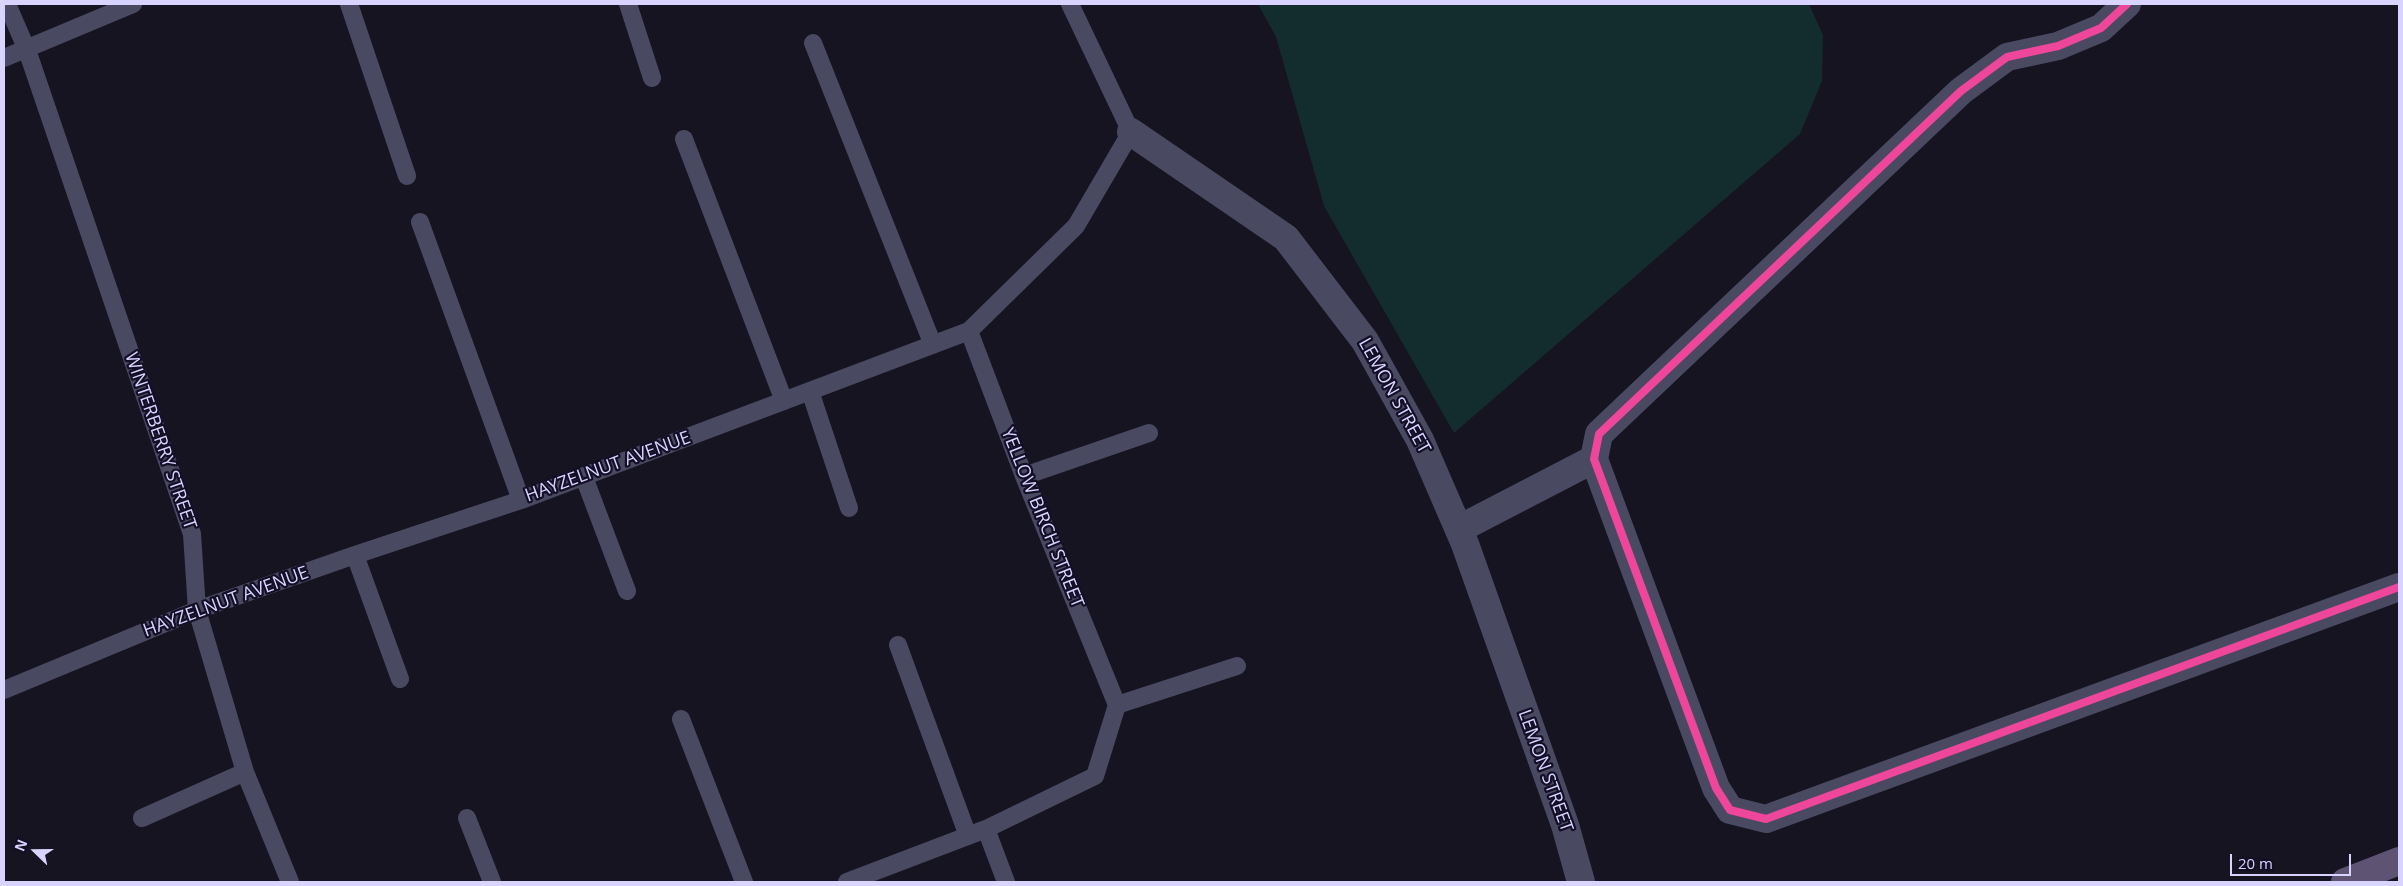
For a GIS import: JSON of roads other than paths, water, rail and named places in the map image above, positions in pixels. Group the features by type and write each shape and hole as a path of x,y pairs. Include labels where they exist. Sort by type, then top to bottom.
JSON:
{"main road":[{"path":"2344,882 2399,861"}],"street":[{"path":"2127,4 2101,28 2058,46 2006,57 1961,92 1599,434 1594,459 1716,788 1730,810 1766,819 2399,587"},
{"name":"LEMON STREET","path":"1131,132 1286,238 1365,341 1420,440 1458,529 1565,825 1581,882"},
{"path":"1458,529 1594,459"}],"lane":[{"name":"WINTERBERRY STREET","path":"7,4 27,50 192,534 197,610 244,772 290,882"},
{"path":"4,58 27,50 133,4"},
{"path":"350,4 407,176"},
{"path":"628,4 652,78"},
{"path":"1070,4 1131,132"},
{"path":"812,43 933,345"},
{"name":"HAYZELNUT AVENUE","path":"4,690 197,610 355,554 521,500 969,331 1076,226 1131,132"},
{"path":"684,139 784,401"},
{"path":"420,222 521,500"},
{"name":"YELLOW BIRCH STREET","path":"969,331 1024,476 1117,705"},
{"path":"810,391 849,508"},
{"path":"1024,476 1149,433"},
{"path":"584,477 627,591"},
{"path":"355,554 400,679"},
{"path":"898,645 968,836"},
{"path":"847,882 986,829 1095,776 1117,705 1237,666"},
{"path":"681,719 744,882"},
{"path":"142,818 244,772"},
{"path":"467,818 492,882"},
{"path":"986,829 1006,882"}]}
